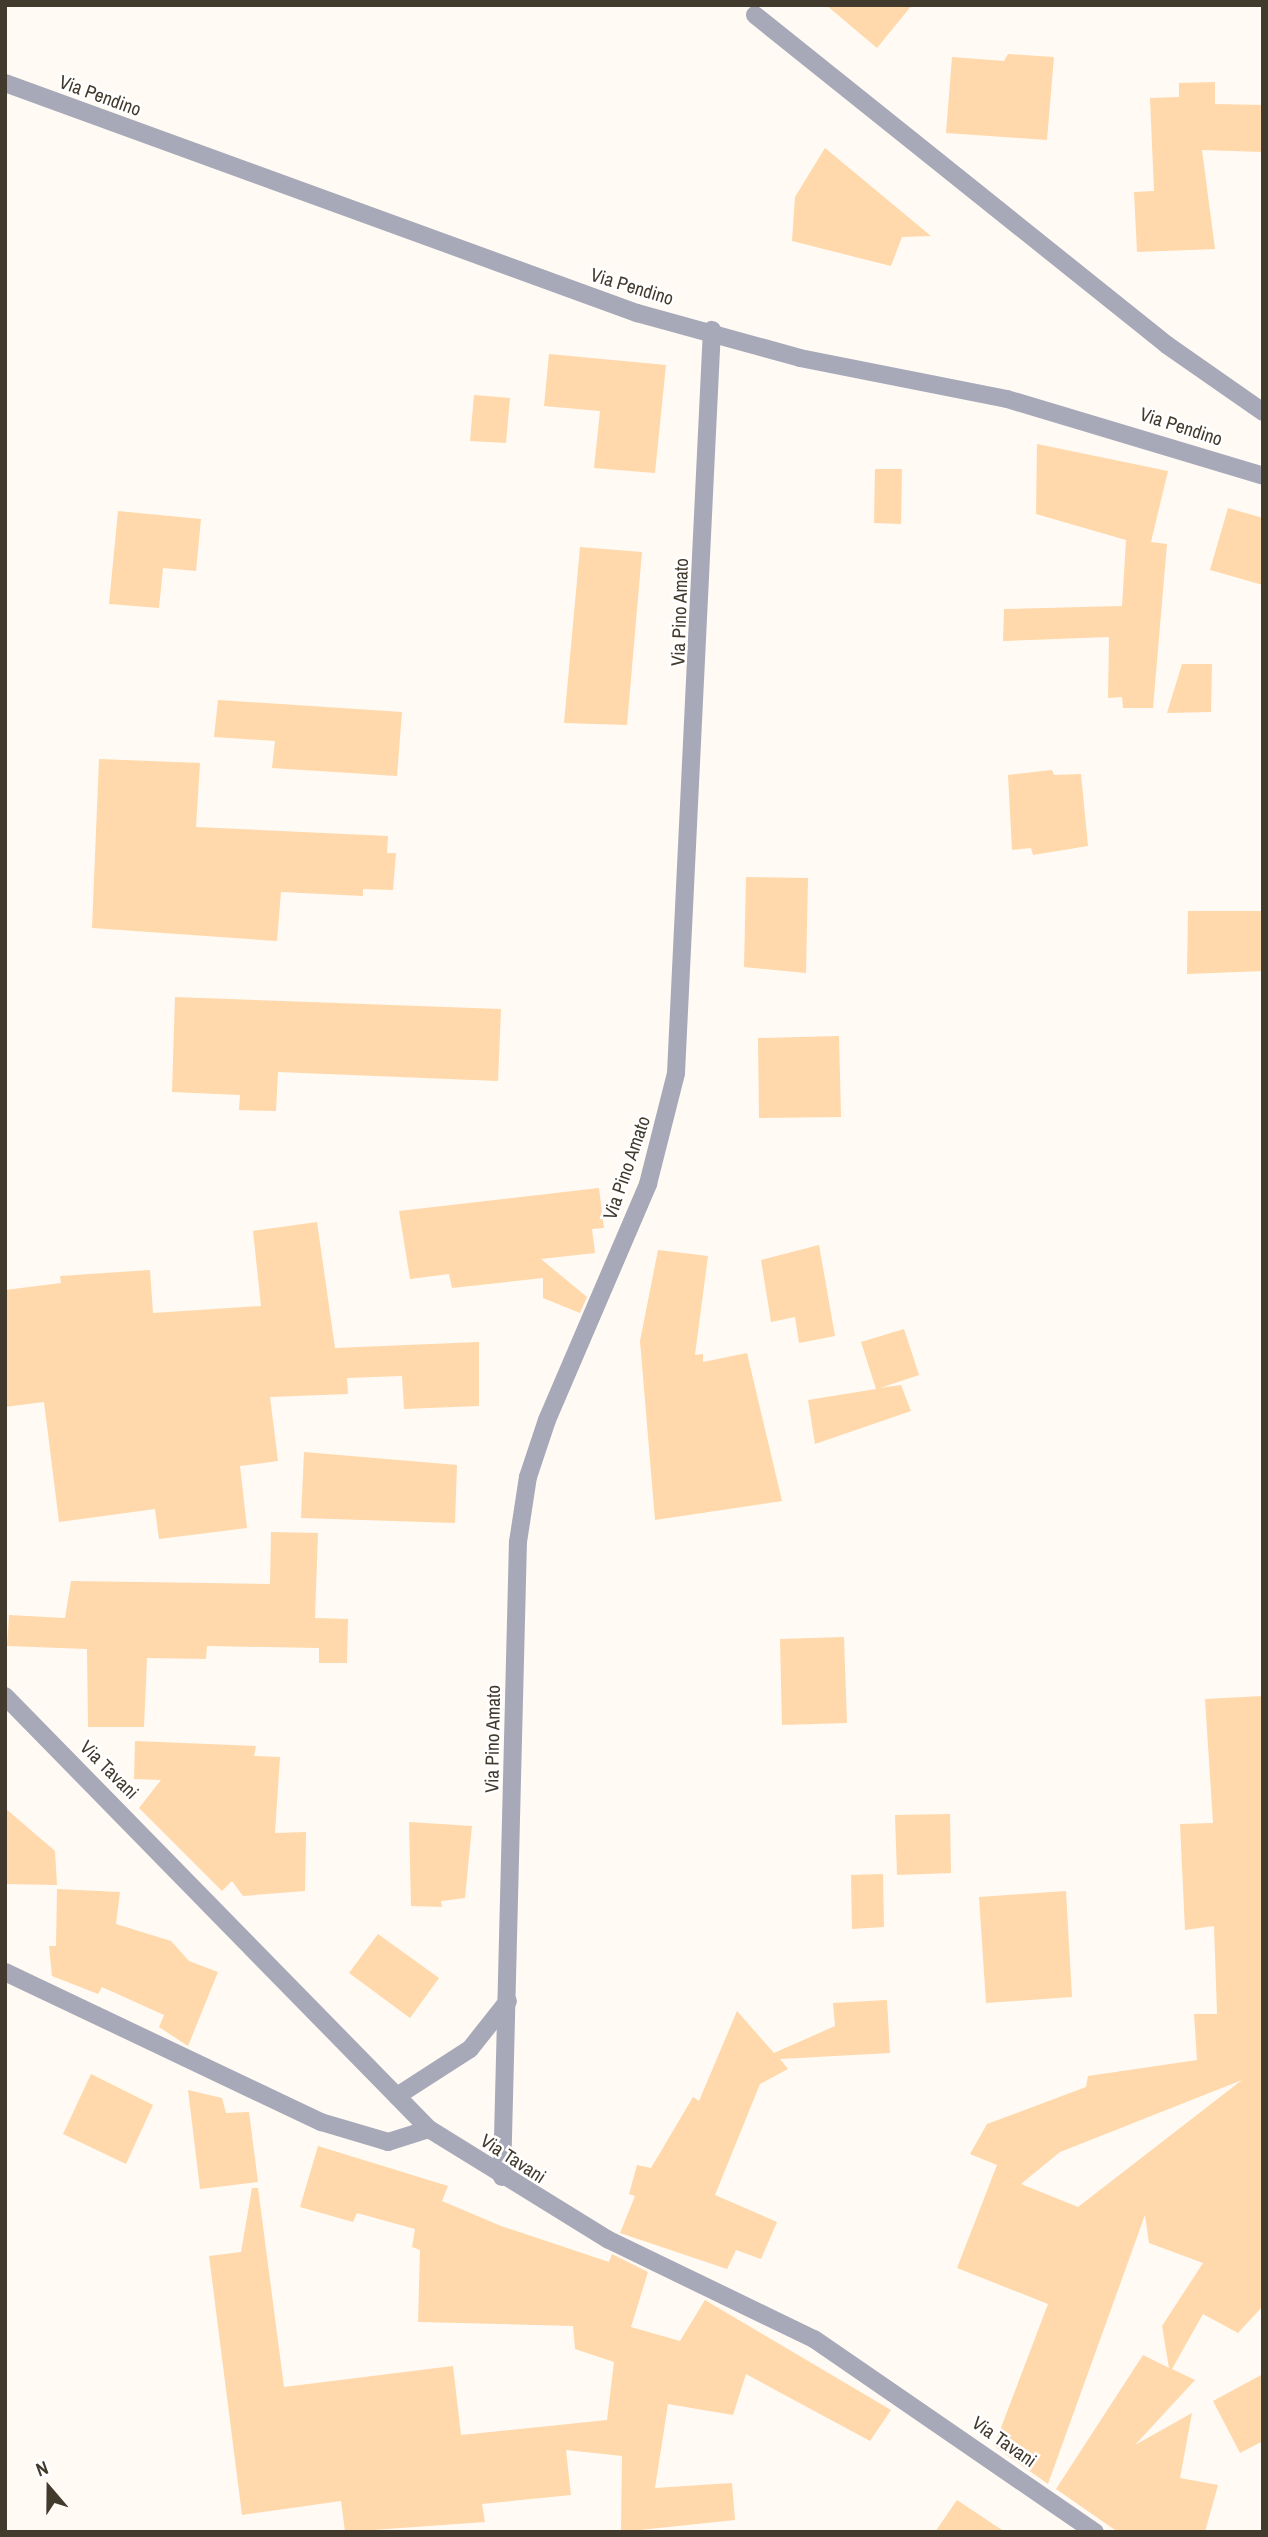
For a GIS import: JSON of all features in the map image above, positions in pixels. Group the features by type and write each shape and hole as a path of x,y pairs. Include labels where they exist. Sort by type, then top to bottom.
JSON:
{"street":[{"path":"755,15 1167,345 1263,412"},
{"name":"Via Pendino","path":"5,83 637,313 712,330 800,358 1007,399 1263,476"},
{"name":"Via Pino Amato","path":"502,2177 518,1542 528,1476 648,1184 676,1073 712,330"},
{"name":"Via Tavani","path":"5,1696 429,2129 502,2177 609,2240 814,2339 1095,2532"},
{"path":"5,1972 107,2026 321,2122 388,2142 429,2129"},
{"path":"397,2096 470,2049 508,2001"}],"building":[{"path":"826,5 912,5 877,48"},
{"path":"1008,54 1054,57 1047,140 946,133 952,57 1004,61"},
{"path":"1215,82 1215,104 1263,105 1263,152 1202,150 1215,249 1137,252 1134,192 1154,191 1150,98 1179,97 1179,83"},
{"path":"825,148 931,236 902,237 891,266 792,241 795,197"},
{"path":"549,354 666,365 655,473 594,468 600,411 544,406"},
{"path":"474,395 510,398 506,443 470,441"},
{"path":"1037,444 1168,471 1151,542 1167,544 1153,708 1123,708 1122,697 1108,698 1109,637 1003,641 1004,609 1122,606 1126,540 1036,514"},
{"path":"875,469 902,469 901,524 874,523"},
{"path":"1228,508 1263,518 1263,585 1210,570"},
{"path":"118,511 201,519 196,571 163,568 159,608 109,604"},
{"path":"580,547 642,552 627,725 564,723"},
{"path":"1182,664 1212,664 1211,712 1167,713"},
{"path":"218,700 402,712 397,776 272,768 275,741 214,737"},
{"path":"99,759 200,763 196,827 388,836 387,853 396,853 393,890 363,889 363,896 281,892 277,941 92,928"},
{"path":"1052,770 1054,775 1081,774 1088,846 1033,855 1031,848 1012,850 1008,775"},
{"path":"746,877 808,878 806,973 744,967"},
{"path":"1188,911 1263,911 1263,971 1187,974"},
{"path":"175,997 501,1009 498,1081 278,1072 276,1111 239,1110 240,1095 172,1092"},
{"path":"839,1036 841,1117 759,1118 758,1038"},
{"path":"599,1188 604,1228 592,1229 595,1253 541,1259 587,1297 580,1313 543,1298 543,1278 452,1288 449,1274 410,1279 399,1211"},
{"path":"317,1222 335,1348 479,1342 479,1406 404,1409 402,1376 347,1378 348,1394 270,1397 278,1461 240,1466 247,1528 159,1539 155,1509 59,1522 44,1402 5,1407 5,1290 61,1283 60,1276 150,1270 153,1313 261,1306 253,1231"},
{"path":"819,1245 835,1336 799,1343 795,1317 771,1322 761,1260"},
{"path":"658,1250 708,1256 695,1355 703,1354 703,1362 747,1353 782,1501 655,1520 640,1341"},
{"path":"904,1329 919,1375 880,1388 901,1385 911,1411 815,1444 808,1400 876,1389 861,1342"},
{"path":"304,1452 457,1465 455,1523 301,1518"},
{"path":"271,1532 318,1533 315,1618 348,1619 347,1663 319,1663 319,1648 207,1646 206,1659 147,1658 144,1727 88,1727 87,1649 7,1646 9,1615 65,1618 71,1581 270,1584"},
{"path":"844,1637 847,1723 782,1725 780,1639"},
{"path":"1263,1696 1263,2306 1238,2333 1203,2314 1172,2369 1195,2380 1135,2445 1192,2413 1180,2478 1218,2485 1205,2532 1118,2532 1056,2489 1143,2355 1169,2368 1162,2326 1203,2263 1149,2243 1145,2215 1048,2484 994,2446 1048,2304 957,2268 997,2165 970,2154 987,2124 1086,2087 1088,2076 1197,2060 1194,2014 1217,2014 1214,1926 1185,1930 1180,1824 1213,1823 1205,1699","holes":["1242,2080 1078,2207 1021,2184 1060,2152"]},
{"path":"135,1741 256,1746 254,1756 280,1757 275,1833 306,1832 305,1891 243,1896 232,1881 222,1891 139,1808 161,1780 134,1779"},
{"path":"5,1808 55,1851 57,1885 5,1884"},
{"path":"950,1814 951,1873 897,1875 895,1815"},
{"path":"409,1822 472,1826 465,1898 441,1901 442,1907 411,1906"},
{"path":"883,1874 884,1927 852,1929 851,1875"},
{"path":"57,1889 120,1892 116,1924 171,1941 189,1961 218,1972 188,2046 159,2027 164,2015 102,1987 98,1994 52,1976 49,1946 56,1946"},
{"path":"1066,1891 1072,1997 986,2003 979,1897"},
{"path":"378,1934 439,1978 410,2018 349,1973"},
{"path":"887,2000 890,2053 780,2059 788,2069 760,2084 715,2195 777,2222 761,2259 736,2250 727,2269 620,2233 635,2196 629,2194 637,2165 651,2168 693,2097 699,2101 737,2011 774,2053 835,2026 833,2003"},
{"path":"91,2074 153,2105 126,2164 63,2134"},
{"path":"188,2090 222,2098 226,2113 249,2112 258,2182 200,2189"},
{"path":"318,2146 448,2186 442,2201 501,2226 609,2262 612,2254 648,2272 631,2327 680,2341 705,2300 891,2410 870,2441 746,2374 733,2415 668,2404 655,2488 732,2483 735,2520 621,2532 622,2456 566,2450 571,2495 482,2504 485,2522 345,2532 341,2501 242,2515 209,2256 241,2252 252,2188 258,2188 284,2387 453,2366 461,2435 607,2420 614,2362 575,2349 573,2326 418,2322 420,2250 412,2247 415,2229 357,2213 353,2222 300,2207"},
{"path":"1263,2374 1263,2441 1240,2453 1213,2401"},
{"path":"957,2500 1005,2532 935,2532"}]}
